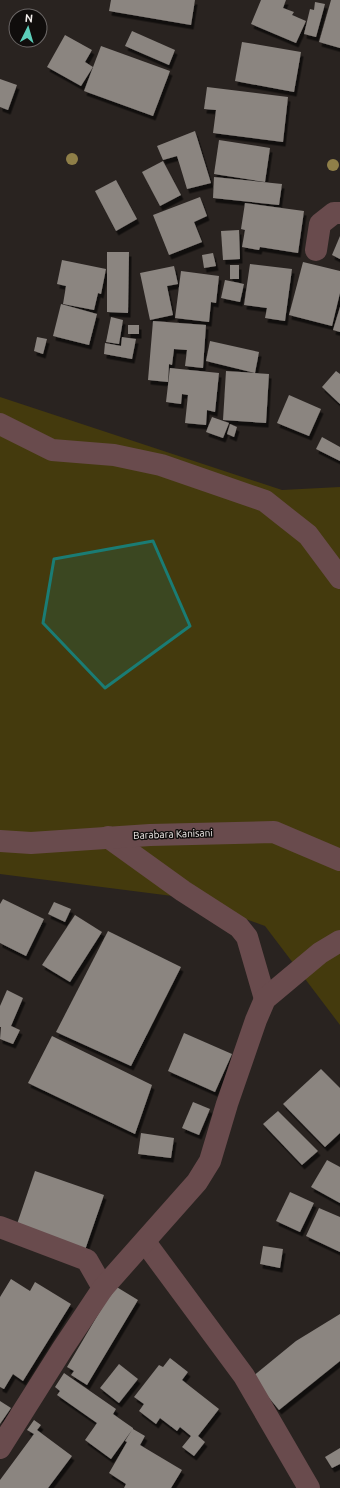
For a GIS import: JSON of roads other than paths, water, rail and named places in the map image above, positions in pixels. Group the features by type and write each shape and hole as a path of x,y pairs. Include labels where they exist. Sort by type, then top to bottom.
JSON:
{"street":[{"path":"316,250 320,224 334,214 340,213"},
{"path":"0,424 52,450 114,455 162,465 265,501 308,535 340,578"},
{"name":"Barabara Kanisani","path":"0,841 31,843 108,837 274,832 340,860"},
{"path":"108,837 183,891 239,927 247,937 266,999"},
{"path":"0,1448 103,1288 197,1182 210,1161 234,1083 256,1020 266,999 320,953 340,941"},
{"path":"0,1226 86,1260 103,1288"},
{"path":"145,1242 244,1376 309,1488"}]}
